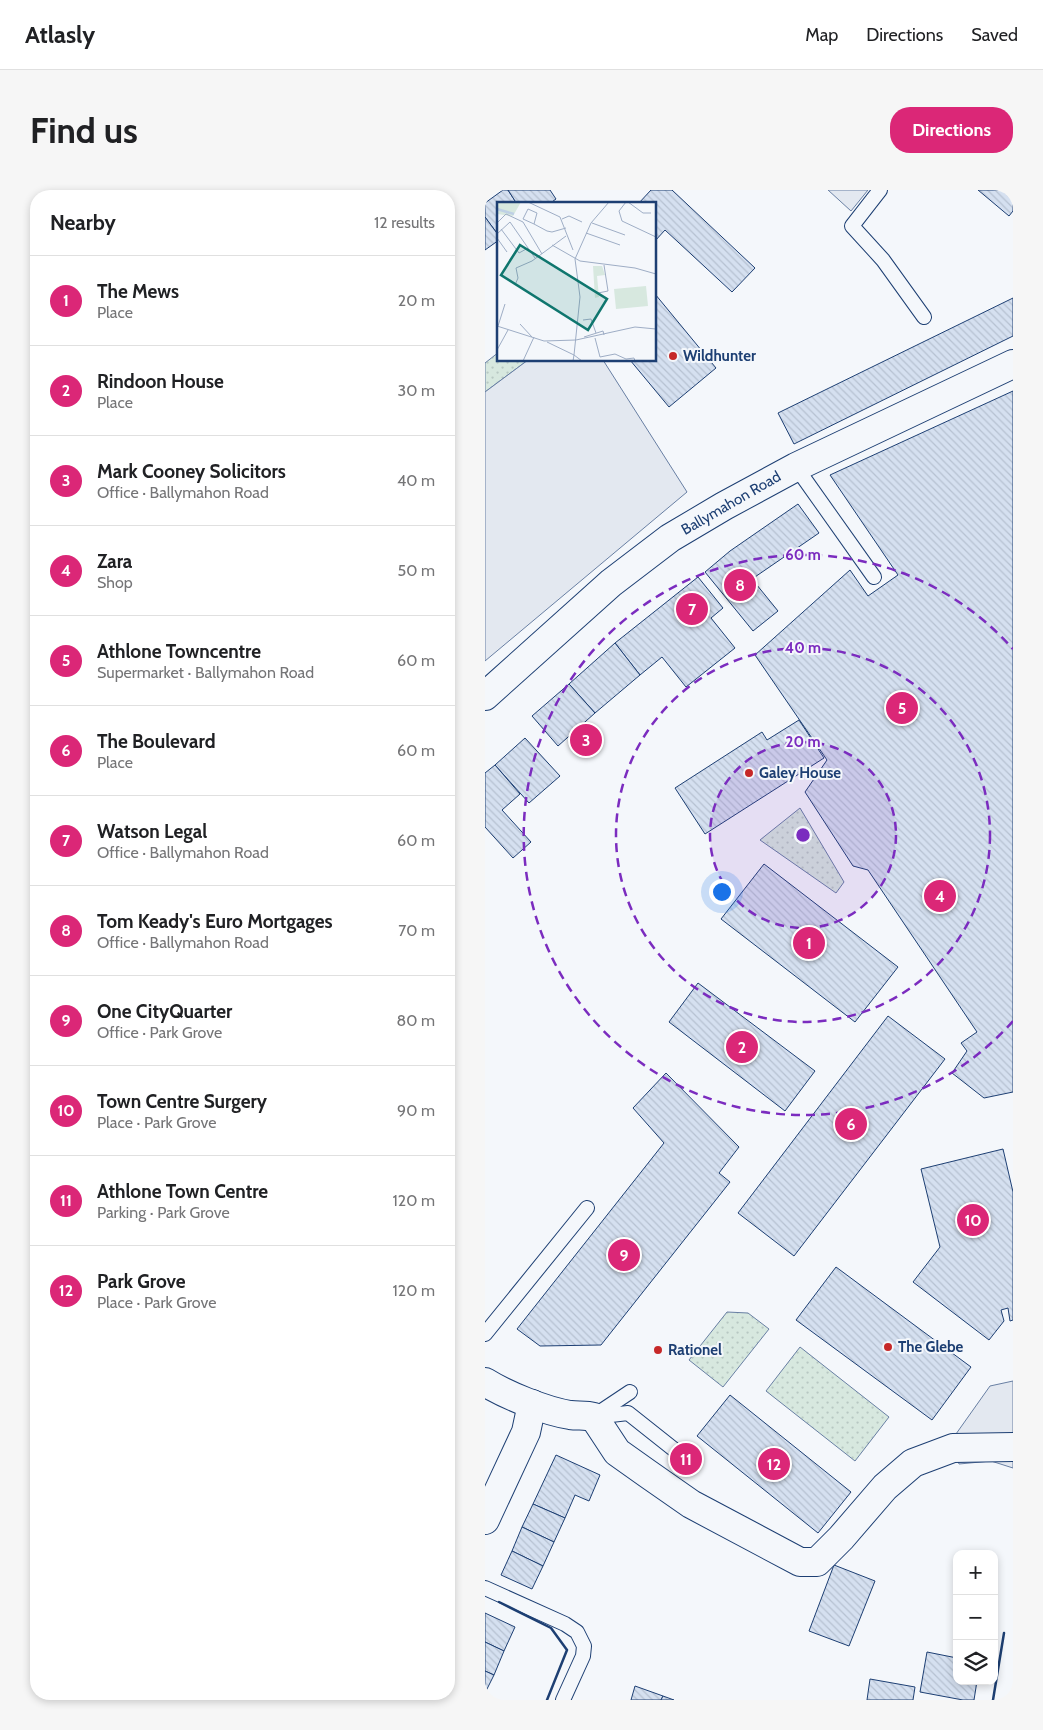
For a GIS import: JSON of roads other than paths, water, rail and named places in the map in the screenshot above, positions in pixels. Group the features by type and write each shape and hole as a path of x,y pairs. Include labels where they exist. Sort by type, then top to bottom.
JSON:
{"street":[{"name":"Ballymahon Road","path":"485,696 611,583 670,538 796,467 1013,365"},
{"path":"485,1382 532,1404 568,1414 594,1417 617,1452 647,1474 691,1504 799,1562 817,1562 841,1538 885,1487 913,1462 953,1448 1013,1447"},
{"path":"485,1520 526,1432 532,1404"}],"lane":[{"path":"880,190 852,226 883,260 924,317"},
{"path":"796,467 874,577"},
{"path":"485,1334 587,1208"},
{"path":"594,1417 630,1392"},
{"path":"594,1417 628,1413 685,1459"},
{"path":"485,1588 565,1624 577,1632 584,1646 583,1656 563,1700"}],"place":[{"name":"Wildhunter","path":"673,356"},
{"name":"Tom Keady's Euro Mortgages","path":"740,585"},
{"name":"Watson Legal","path":"692,609"},
{"name":"Athlone Towncentre","path":"902,708"},
{"name":"Mark Cooney Solicitors","path":"586,740"},
{"name":"Galey House","path":"749,773"},
{"name":"Zara","path":"940,896"},
{"name":"The Mews","path":"809,943"},
{"name":"Rindoon House","path":"742,1047"},
{"name":"The Boulevard","path":"851,1124"},
{"name":"Town Centre Surgery","path":"973,1220"},
{"name":"One CityQuarter","path":"624,1255"},
{"name":"The Glebe","path":"888,1347"},
{"name":"Rationel","path":"658,1350"},
{"name":"Athlone Town Centre","path":"686,1459"},
{"name":"Park Grove","path":"774,1464"}]}
